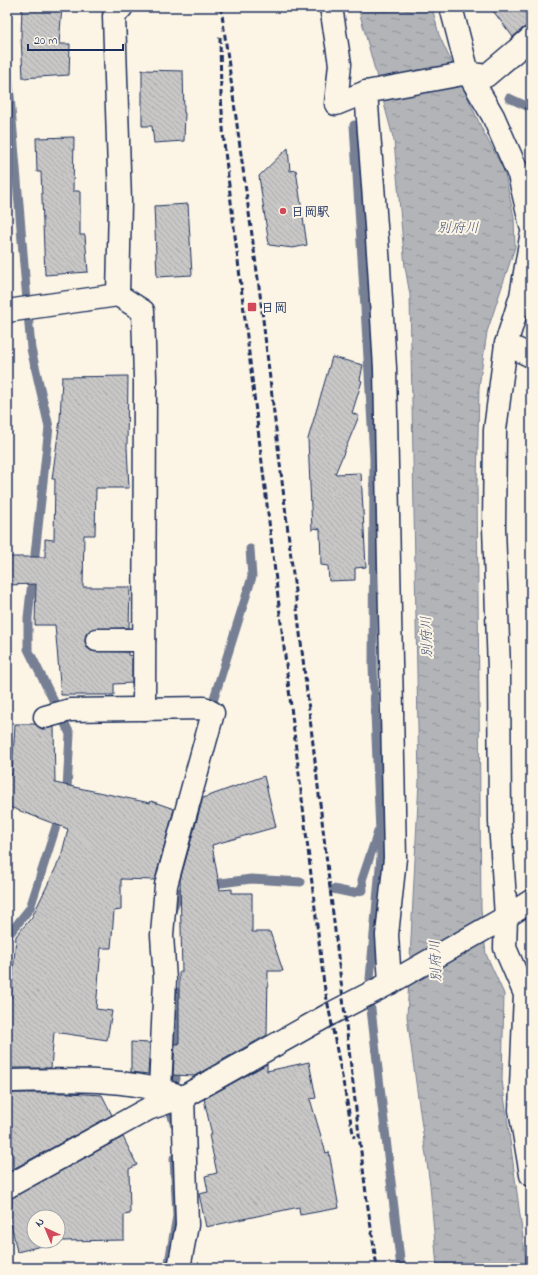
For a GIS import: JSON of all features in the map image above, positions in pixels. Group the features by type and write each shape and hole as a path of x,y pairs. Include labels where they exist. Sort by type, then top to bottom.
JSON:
{"street":[{"path":"118,295 120,202 114,16 122,7"},
{"path":"331,7 340,64 336,104 366,92 468,73 486,76 531,38"},
{"path":"451,7 468,73 493,116 519,175 531,226"},
{"path":"366,92 385,368 395,858 387,935 390,983"},
{"path":"531,237 521,296 506,344 495,430 494,528 499,670 500,822 506,917 505,948 525,994 520,1110 531,1175"},
{"path":"7,311 118,295 143,312 145,378 144,709"},
{"path":"506,344 531,356"},
{"path":"97,640 144,640"},
{"path":"45,717 70,710 204,708 213,713 166,885 162,935 166,980 168,1098 187,1225 179,1268"},
{"path":"7,1187 168,1098 390,983 506,917 531,901"},
{"path":"7,1081 83,1080 168,1098"}],"water":[{"name":"別府川","path":"358,7 432,7 439,35 483,131 504,170 514,217 515,247 487,332 479,387 477,486 481,909 486,954 504,994 502,1080 527,1268 437,1268 430,1185 407,1017 419,781 410,295 405,267 394,141"}],"building":[{"path":"22,7 62,7 59,44 70,44 69,75 23,78 21,36"},
{"path":"490,7 531,7 531,26 523,28 513,37"},
{"path":"142,70 183,71 185,113 184,141 154,143 152,126 142,126"},
{"path":"74,137 73,191 80,191 80,235 85,235 88,272 45,275 41,172 37,172 36,138"},
{"name":"日岡駅","path":"288,148 290,171 296,170 307,245 293,248 269,245 259,176"},
{"path":"188,204 192,275 157,277 154,206"},
{"path":"332,357 363,365 360,380 362,381 352,413 359,416 335,474 361,473 366,567 355,568 355,580 329,581 328,566 321,565 320,529 314,528 312,531 308,439"},
{"path":"128,376 127,447 129,488 96,488 95,535 84,535 83,587 130,587 129,628 91,629 86,634 85,640 86,647 91,651 128,652 128,655 132,656 132,683 114,684 114,695 61,695 55,625 35,625 36,584 7,585 7,557 45,557 45,539 54,540 55,479 52,479 60,420 62,377"},
{"path":"15,724 35,724 42,729 54,727 55,783 150,803 151,801 174,809 155,880 121,879 121,910 114,911 111,948 101,948 96,1009 112,1011 107,1040 54,1032 51,1068 7,1068 7,998 11,998 16,936 32,917 61,857 68,829 7,806 7,774 12,775"},
{"path":"264,776 276,827 212,845 220,890 232,889 232,893 252,893 252,932 270,932 283,971 268,971 267,1035 194,1076 173,1075 175,1044 179,1044 179,972 182,972 180,880 203,798"},
{"path":"131,1042 150,1043 148,1074 131,1072"},
{"path":"309,1062 316,1098 310,1099 326,1153 329,1152 339,1208 300,1215 299,1207 206,1227 199,1194 208,1192 205,1176 217,1173 209,1135 212,1135 204,1099 267,1064 267,1071"},
{"path":"7,1093 70,1093 102,1095 112,1115 13,1169 13,1153 7,1155"},
{"path":"123,1137 137,1165 129,1169 130,1214 124,1215 124,1240 66,1241 66,1209 26,1209 26,1249 29,1249 17,1252 8,1208 12,1207 12,1198"}],"waterway":[{"path":"7,60 31,349 49,427 28,618 28,649 70,734 67,789 65,796"},
{"path":"509,98 531,108"},
{"path":"354,125 374,458 373,666 381,856 370,979"},
{"path":"210,711 252,577 250,549"},
{"path":"7,937 30,908 60,814"},
{"path":"333,889 352,893 363,890 362,880 378,832"},
{"path":"206,885 251,879 301,882"},
{"path":"172,912 180,893 186,888 190,887"},
{"path":"175,991 176,1079"},
{"path":"371,1009 401,1268"},
{"path":"168,1101 174,1123"},
{"path":"168,1268 177,1216 174,1158"}],"railway":[{"path":"221,7 260,294 366,1194 377,1268"},
{"path":"220,37 224,143 324,984 354,1138"}],"place":[{"name":"日岡駅","path":"283,211"},
{"name":"日岡","path":"252,307"}]}
